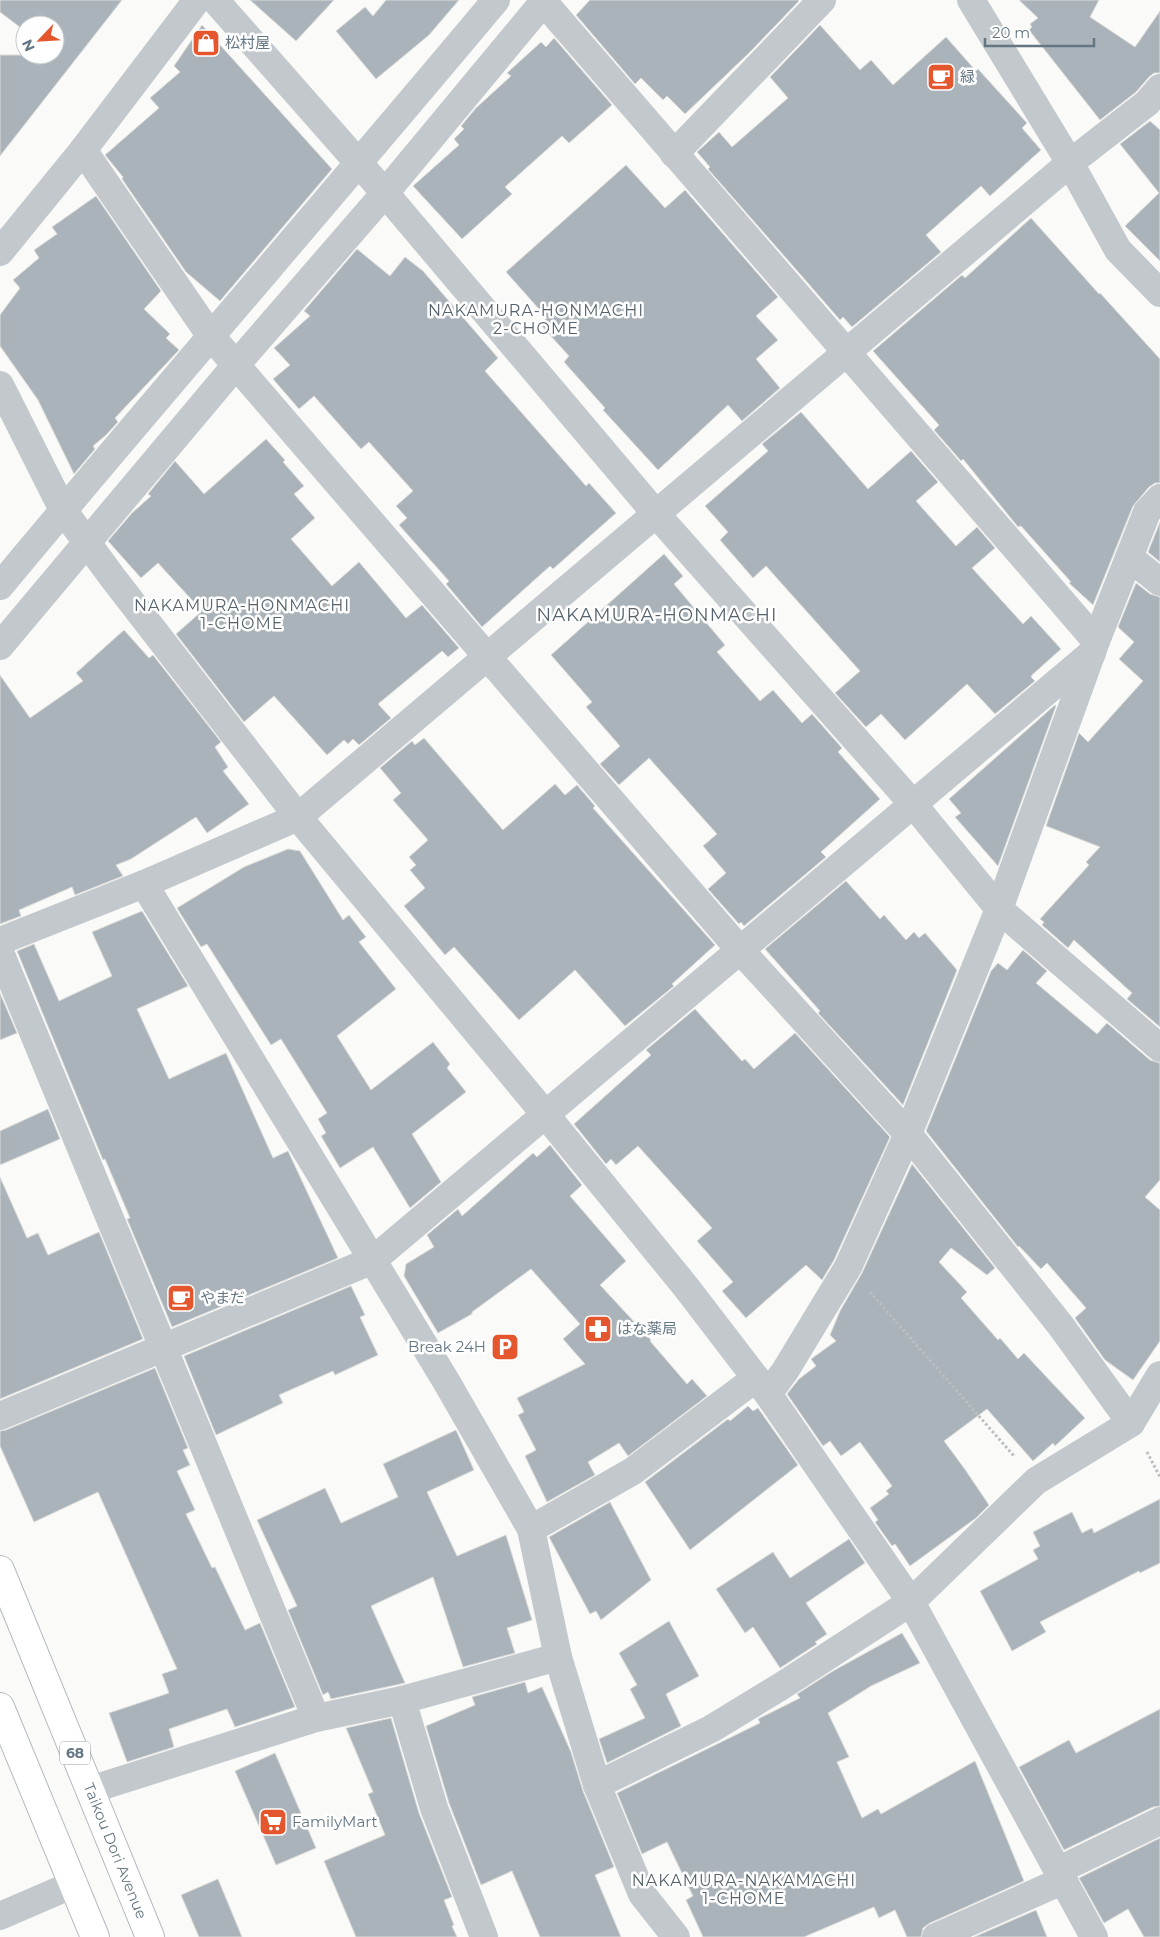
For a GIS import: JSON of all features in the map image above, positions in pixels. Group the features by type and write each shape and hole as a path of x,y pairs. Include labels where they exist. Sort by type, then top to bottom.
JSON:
{"main road":[{"name":"Taikou Dori Avenue","path":"0,1570 150,1937"},
{"path":"0,1707 95,1937"}],"street":[{"path":"0,252 83,150 197,0"},
{"path":"215,0 385,193 657,515 913,804 999,909 1160,1048"},
{"path":"0,586 210,335 359,164 496,0"},
{"path":"674,154 822,0"},
{"path":"971,0 1070,163 1118,250 1160,293"},
{"path":"0,646 236,365 385,193 543,1 847,351 1094,647"},
{"path":"0,941 144,884 298,817 657,515 847,351 1070,163 1156,102"},
{"path":"83,150 210,335 489,656 740,950 908,1134 1061,1326 1131,1423"},
{"path":"0,385 63,510 87,544 298,817 545,1114 686,1288 762,1386 911,1602 1094,1937"},
{"path":"531,1529 633,1471 785,1371 848,1268 908,1134 999,909 1094,647 1147,512 1160,498"},
{"path":"1130,558 1160,582"},
{"path":"0,1416 372,1260 913,804 1094,647"},
{"path":"144,884 446,1381 531,1529 558,1657 597,1785 642,1894 676,1937"},
{"path":"0,952 316,1718"},
{"path":"597,1785 711,1729 780,1687 911,1602 1036,1481 1131,1423 1160,1375"},
{"path":"90,1790 316,1718 402,1700 558,1657"},
{"path":"402,1700 434,1808 484,1937"},
{"path":"936,1937 1061,1875 1160,1821"},
{"path":"0,1916 74,1884"}],"path":[{"path":"848,1268 1036,1481"}],"building":[{"path":"0,0 122,0 0,156 0,55 15,55 15,65 65,65 65,15 15,15 15,23 0,12"},
{"path":"250,0 334,0 296,41"},
{"path":"386,0 459,0 429,35 376,79 336,31 365,7 373,16"},
{"path":"590,0 799,1 749,53 685,114 667,96 663,100 641,78 635,84 576,15"},
{"path":"1019,0 1099,0 1090,17 1135,47 1160,11 1160,73 1154,73 1136,92 1100,120 1029,30 1032,27 1030,24 1038,18"},
{"path":"202,25 332,169 220,301 186,272 122,179 123,177 105,155 159,108 150,98 180,72 174,66"},
{"path":"820,25 860,70 871,60 893,85 946,37 1027,123 1022,128 1041,150 990,196 981,186 926,235 941,252 852,327 843,317 840,320 708,169 710,167 697,152 719,132 732,147 788,98 770,77"},
{"path":"554,38 612,105 569,143 562,136 505,187 512,194 462,239 413,186 459,145 454,139 464,129 461,126 476,108 511,76 507,73 541,42 546,47"},
{"path":"1150,121 1160,130 1160,261 1125,226 1159,193 1120,144"},
{"path":"626,165 665,208 685,190 778,297 756,316 778,340 756,359 780,388 742,421 728,405 658,470 603,410 605,408 564,362 569,356 540,324 547,318 506,272"},
{"path":"96,196 161,291 144,309 170,334 166,338 179,350 115,418 118,422 93,446 95,449 74,474 38,400 0,346 0,315 20,288 13,280 39,258 34,250 57,234 52,227"},
{"path":"1031,218 1160,359 1160,483 1155,483 1149,487 1133,506 1093,605 1069,583 1071,582 1021,526 1018,527 963,459 961,461 934,430 939,425 873,351 962,275 965,278"},
{"path":"357,249 390,276 405,257 423,271 498,358 485,371 586,486 589,483 616,513 553,569 550,566 482,627 446,584 449,581 399,525 407,518 396,506 413,491 369,442 361,449 314,396 299,409 273,379 290,365 274,348 310,316 304,311"},
{"path":"801,412 868,489 911,451 938,482 916,501 956,546 977,527 995,548 972,568 1023,624 1031,616 1061,649 1032,675 1031,677 1035,681 995,714 967,684 905,740 881,714 866,727 835,693 860,671 766,566 753,578 720,540 728,532 705,506 768,451 762,444"},
{"path":"266,439 285,460 283,462 304,486 294,494 315,518 291,539 332,586 359,562 406,618 422,605 459,648 448,657 442,651 378,704 391,718 359,745 353,739 348,744 344,740 327,755 274,696 244,722 176,634 202,611 158,563 141,578 108,541 132,513 151,496 148,494 175,461 204,494"},
{"path":"1160,522 1160,562 1148,552"},
{"path":"664,554 683,576 674,584 725,645 717,652 760,701 773,690 802,723 812,714 842,748 838,752 880,799 821,852 826,857 744,926 741,922 739,924 708,889 726,873 703,846 717,834 649,758 619,785 600,764 620,746 586,707 592,702 551,655"},
{"path":"1136,583 1150,594 1160,597 1160,1027 1127,999 1132,993 1074,940 1068,948 1042,925 1044,922 1040,919 1089,865 1086,862 1100,847 1046,826 1079,733 1088,742 1143,681 1119,659 1134,642 1118,627"},
{"path":"124,630 149,658 153,655 221,742 215,747 228,767 223,771 249,804 207,833 196,817 131,859 116,865 123,876 75,895 72,887 19,910 21,916 0,924 0,675 30,718 83,681 76,673"},
{"path":"1055,705 998,866 955,817 961,813 949,799"},
{"path":"424,738 503,830 555,784 565,795 577,785 595,806 593,808 715,945 672,984 674,986 625,1026 575,970 519,1020 454,947 445,955 404,906 425,888 410,870 416,865 409,857 428,840 393,800 401,793 380,768 412,741 415,745"},
{"path":"288,849 300,851 343,920 349,915 366,937 359,942 396,989 337,1036 371,1090 433,1042 450,1064 447,1068 466,1092 412,1134 441,1182 410,1208 373,1147 340,1168 321,1136 326,1133 318,1119 327,1113 281,1039 271,1045 207,944 201,947 177,908 244,867"},
{"path":"846,881 880,919 884,915 906,940 914,932 919,938 925,933 957,970 903,1105 818,1013 820,1011 765,949"},
{"path":"142,911 188,986 137,1009 169,1079 226,1053 273,1158 288,1151 338,1258 172,1327 127,1219 130,1218 105,1159 103,1160 17,951 34,944 59,1001 112,976 92,932"},
{"path":"1023,950 1047,971 1036,983 1097,1034 1107,1023 1150,1060 1160,1063 1160,1180 1145,1197 1160,1210 1160,1341 1133,1380 1105,1360 1075,1318 1086,1308 1047,1263 1041,1269 1018,1247 926,1131 991,971 998,963 1007,970"},
{"path":"0,993 17,1033 0,1040"},
{"path":"695,1009 742,1061 745,1059 754,1069 795,1033 890,1137 834,1260 822,1280 806,1265 746,1318 722,1291 733,1282 697,1241 712,1228 638,1146 616,1165 611,1159 606,1164 574,1124 651,1055 646,1050"},
{"path":"48,1109 60,1139 0,1165 0,1131"},
{"path":"550,1145 582,1185 570,1196 626,1261 600,1285 651,1340 687,1384 692,1379 707,1396 628,1456 619,1443 588,1462 595,1475 547,1502 525,1456 536,1450 518,1415 524,1412 517,1398 585,1364 563,1339 580,1324 531,1269 472,1312 472,1314 438,1333 404,1276 406,1264 434,1247 427,1235 458,1209 462,1216 533,1153 537,1157"},
{"path":"912,1164 995,1268 987,1275 951,1248 939,1262 967,1292 961,1298 998,1340 1000,1338 1018,1359 1024,1353 1085,1418 1055,1446 1053,1443 1033,1461 987,1409 944,1441 989,1505 976,1518 910,1566 895,1544 892,1546 875,1522 878,1520 870,1508 889,1494 886,1491 892,1486 860,1442 841,1456 830,1441 823,1446 787,1394 799,1379 816,1366 811,1359 836,1341 830,1335 840,1311 862,1273"},
{"path":"0,1177 27,1238 38,1233 48,1255 99,1232 143,1339 0,1399"},
{"path":"351,1286 365,1315 360,1317 378,1355 335,1375 333,1371 279,1395 283,1403 216,1435 184,1356"},
{"path":"155,1368 188,1448 183,1450 190,1465 177,1471 195,1510 186,1514 212,1568 215,1567 245,1630 260,1623 295,1707 235,1727 227,1709 169,1729 174,1747 127,1762 109,1713 169,1693 162,1674 177,1669 98,1492 34,1522 0,1446 0,1431"},
{"path":"748,1406 753,1411 758,1408 798,1465 690,1550 645,1482"},
{"path":"456,1430 474,1470 427,1492 457,1556 506,1535 532,1620 507,1628 515,1653 463,1667 433,1577 371,1606 405,1683 331,1699 328,1692 323,1695 288,1610 297,1606 257,1520 325,1488 341,1523 398,1497 383,1464"},
{"path":"1160,1499 1160,1563 1140,1573 1139,1571 1040,1622 1046,1632 1012,1651 980,1591 1038,1559 1033,1550 1040,1546 1033,1532 1072,1512 1082,1533 1092,1528 1094,1533"},
{"path":"610,1502 651,1580 601,1620 596,1611 590,1614 549,1537"},
{"path":"849,1539 865,1563 806,1603 827,1634 815,1642 817,1644 780,1668 753,1627 745,1633 716,1589 773,1552 790,1578"},
{"path":"669,1621 699,1676 666,1694 681,1726 607,1763 599,1739 645,1718 630,1689 637,1685 619,1653"},
{"path":"902,1633 920,1663 871,1686 828,1713 849,1757 837,1762 862,1818 878,1809 881,1814 975,1761 1024,1881 930,1923 923,1928 921,1937 907,1937 895,1910 879,1918 874,1907 804,1937 703,1937 686,1900 693,1896 667,1842 642,1854 617,1793 760,1723 758,1719 800,1698 797,1694 833,1671"},
{"path":"525,1682 528,1693 542,1687 571,1752 583,1791 614,1867 595,1875 621,1937 540,1937 512,1871 481,1885 449,1803 426,1726 475,1705 472,1697"},
{"path":"1160,1709 1160,1806 1153,1807 1064,1850 1019,1767 1069,1740 1076,1753"},
{"path":"391,1718 419,1813 452,1897 444,1900 457,1937 356,1937 324,1861 385,1835 368,1794 373,1792 346,1728"},
{"path":"275,1753 316,1848 276,1865 235,1771"},
{"path":"1160,1838 1160,1937 1144,1937 1128,1909 1104,1923 1079,1878"},
{"path":"218,1879 242,1937 199,1937 181,1895"},
{"path":"1036,1910 1047,1937 974,1937"}],"place":[{"name":"松村屋","path":"206,43"},
{"name":"緑","path":"941,77"},
{"name":"やまだ","path":"181,1298"},
{"name":"はな薬局","path":"598,1329"},
{"name":"Break 24H","path":"505,1347"},
{"name":"FamilyMart","path":"273,1822"}],"district":[{"name":"NAKAMURA-HONMACHI 2-CHOME","path":"536,319"},
{"name":"NAKAMURA-HONMACHI 1-CHOME","path":"242,614"},
{"name":"NAKAMURA-HONMACHI","path":"657,615"},
{"name":"NAKAMURA-NAKAMACHI 1-CHOME","path":"744,1889"}]}
